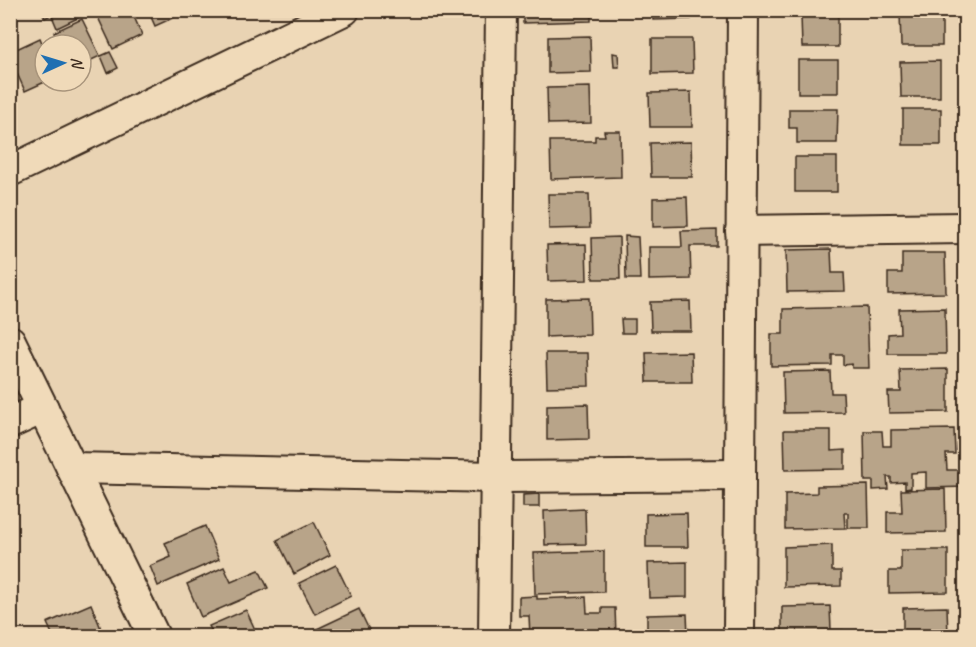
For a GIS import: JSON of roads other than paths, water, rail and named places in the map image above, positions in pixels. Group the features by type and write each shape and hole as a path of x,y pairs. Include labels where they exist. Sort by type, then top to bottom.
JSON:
{"street":[{"path":"10,171 344,10"},
{"path":"494,636 501,10"},
{"path":"739,636 743,10"},
{"path":"741,231 966,228"},
{"path":"10,341 154,636"},
{"path":"10,423 43,408"},
{"path":"72,468 496,477 740,475"}]}
